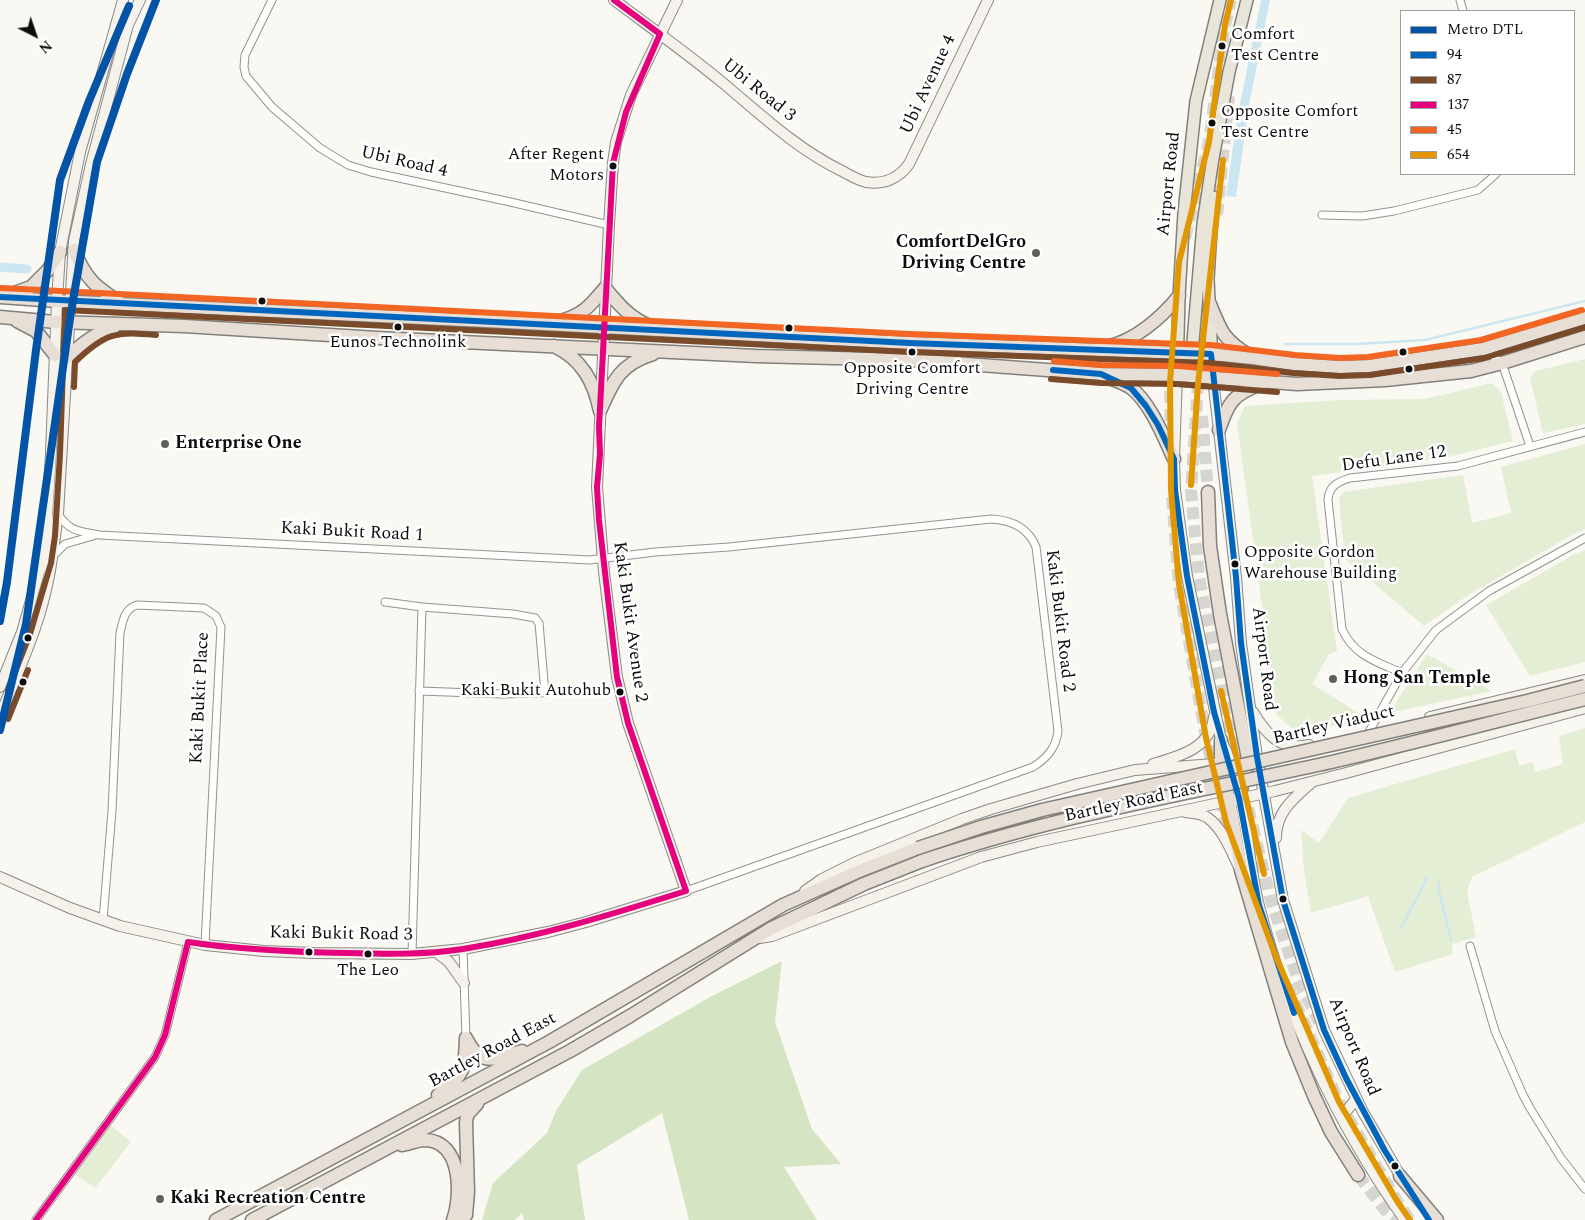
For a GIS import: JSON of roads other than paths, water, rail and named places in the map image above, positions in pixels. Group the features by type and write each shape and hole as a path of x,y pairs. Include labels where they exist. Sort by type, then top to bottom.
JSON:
{"highway":[{"path":"74,250 82,269 95,286 122,304"},
{"path":"2,297 31,287 48,270 60,252"},
{"path":"549,324 572,318 584,312 605,288 618,304 638,322 664,332"},
{"path":"1089,350 1125,341 1154,321 1179,296"},
{"path":"2,297 57,302 549,324 664,332 1192,353 1253,358 1284,364 1340,367 1369,366 1483,349 1585,318"},
{"path":"1210,304 1220,328 1232,345 1253,358"},
{"path":"6,318 756,356 913,360 1101,374 1177,375 1266,382 1333,383 1385,380 1471,371 1585,337"},
{"path":"6,318 36,331 61,356 100,332 121,324"},
{"path":"1514,340 1518,350 1528,355"},
{"path":"552,346 563,350 572,357 586,374 594,387 600,411"},
{"path":"600,411 612,383 619,373 639,358 664,351"},
{"path":"1101,374 1131,388 1146,406 1158,425 1174,459"},
{"path":"1219,430 1227,407 1234,398 1250,388 1266,382"},
{"path":"1208,492 1210,546 1220,614 1252,758 1234,799"},
{"name":"Bartley Viaduct","path":"920,854 981,827 1042,810 1527,702 1585,686"},
{"name":"Bartley Viaduct","path":"920,854 1320,764 1585,699"},
{"path":"1221,740 1234,799 1241,870 1292,1042 1331,1132 1358,1175"},
{"name":"Bartley Road East","path":"216,1220 549,1042 783,905 857,872 920,854"},
{"name":"Bartley Road East","path":"252,1220 486,1096 630,1016 770,929 812,907 864,884 920,854"},
{"path":"466,1038 474,1052 484,1058 493,1058 549,1042"},
{"path":"420,1110 458,1077 465,1062 466,1038"},
{"path":"463,1220 466,1215 468,1192 467,1115 486,1096"},
{"path":"382,1150 424,1140 445,1148 456,1166 458,1198 453,1220"},
{"path":"1400,1176 1437,1220"}],"main road":[{"path":"0,716 32,636 45,595 53,556 58,514 61,356 56,322 60,252 80,152 123,0"},
{"path":"0,687 22,632 42,562 46,535 51,453 61,356 70,322 74,250 91,164 128,25 140,0"},
{"name":"Ubi Road 3","path":"614,0 660,34 816,158 864,182 876,183 893,178"},
{"name":"Kaki Bukit Avenue 2","path":"677,0 631,95 618,135 613,163 605,288 600,454 597,487 615,662 628,723 686,891"},
{"name":"Ubi Avenue 4","path":"893,178 903,172 909,164 988,0"},
{"name":"Airport Road","path":"1220,0 1196,101 1184,213 1179,296 1174,459 1175,490 1187,576 1221,740"},
{"name":"Airport Road","path":"1177,375 1192,353 1212,158 1229,72 1247,0"},
{"path":"1242,18 1257,0"},
{"name":"Airport Road","path":"1212,158 1213,214 1208,279 1211,354 1242,643 1252,709 1252,758 1263,793 1283,900 1324,1030 1356,1099 1400,1176 1429,1220"},
{"path":"1252,709 1264,730 1282,744 1306,746 1585,680"},
{"path":"1508,698 1517,705 1519,712 1518,718 1511,728"},
{"name":"Bartley Road East","path":"755,939 772,936 981,858 1037,842 1314,781 1585,708"},
{"path":"1136,770 1176,758 1197,747 1210,734 1213,728 1214,712"},
{"name":"Bartley Road East","path":"783,905 822,879 854,863 962,819 1077,784 1136,770 1225,763 1252,758"},
{"path":"1275,862 1276,827 1279,820 1286,806 1314,781"},
{"path":"1234,799 1259,905 1283,983 1304,1038 1343,1120 1405,1220"},
{"path":"1178,812 1202,815 1208,818 1222,834 1241,870"},
{"name":"Kaki Bukit Road 3","path":"0,877 70,908 120,926 188,942 272,951 412,954 463,949 558,930 686,891"},
{"path":"436,952 449,962 464,983"},
{"path":"1343,1120 1344,1114 1356,1099"}],"street":[{"name":"Ubi Road 4","path":"272,0 245,55 244,66 246,76 272,107 320,148 348,165 371,172 609,225"},
{"path":"1322,215 1362,216 1394,211 1478,190 1495,175"},
{"path":"1483,349 1502,363 1530,446"},
{"name":"Defu Lane 12","path":"1402,673 1356,650 1347,640 1342,629 1328,493 1338,481 1350,478 1458,466 1585,432"},
{"name":"Kaki Bukit Road 1","path":"58,514 64,524 72,530 99,535 590,560 603,558"},
{"name":"Kaki Bukit Road 2","path":"603,558 991,519 1010,521 1025,530 1032,537 1036,547 1058,731 1057,739 1049,754 1033,767 686,891"},
{"name":"Kaki Bukit Road 1","path":"53,556 65,544 99,535"},
{"path":"1370,730 1402,673 1436,630 1489,591 1585,538"},
{"path":"385,602 422,607 513,614 535,618 539,624 545,693"},
{"name":"Kaki Bukit Place","path":"103,920 112,811 120,633 125,616 129,610 137,605 204,608 216,616 221,627 205,945"},
{"path":"412,954 422,607"},
{"path":"419,691 503,694 564,692"},
{"path":"1378,716 1382,728"},
{"path":"36,1220 155,1057 165,1035 188,942"},
{"path":"1470,946 1495,1031 1530,1108 1562,1158 1585,1189"},
{"path":"463,949 466,1038"}],"water":[{"path":"1261,0 1270,0 1249,105 1236,197 1226,196 1237,119"}],"waterway":[{"path":"0,267 27,269"},
{"path":"1285,344 1356,344 1425,340 1585,301"},
{"path":"1401,928 1427,878"},
{"path":"1439,882 1439,891 1451,940"}],"tunnel":[{"path":"1185,238 1209,142 1225,25 1231,0"},
{"path":"1217,215 1229,96"},
{"path":"1206,310 1198,384 1191,491 1199,577 1229,730 1271,901 1297,977 1319,1022"},
{"path":"1171,439 1170,382 1173,342"},
{"path":"1202,416 1208,492"},
{"path":"1172,497 1179,584 1206,738 1226,822 1233,843"},
{"path":"1288,986 1339,1102 1410,1220"},
{"path":"1358,1175 1385,1210 1396,1220"}],"metro line":[{"name":"DTL","path":"0,730 26,624 71,312 97,162 127,74 156,0"},
{"name":"DTL","path":"0,621 7,582 36,350 60,180 89,101 129,6"}],"place":[{"name":"Comfort Test Centre","path":"1222,46"},
{"name":"Opposite Comfort Test Centre","path":"1212,123"},
{"name":"After Regent Motors","path":"613,166"},
{"name":"ComfortDelGro Driving Centre","path":"1036,253"},
{"name":"Eunos Technolink","path":"398,327"},
{"name":"Opposite Comfort Driving Centre","path":"912,352"},
{"name":"Enterprise One","path":"165,444"},
{"name":"Opposite Gordon Warehouse Building","path":"1235,564"},
{"name":"Hong San Temple","path":"1333,679"},
{"name":"Kaki Bukit Autohub","path":"620,692"},
{"name":"The Leo","path":"368,954"},
{"name":"Kaki Recreation Centre","path":"160,1199"}]}
